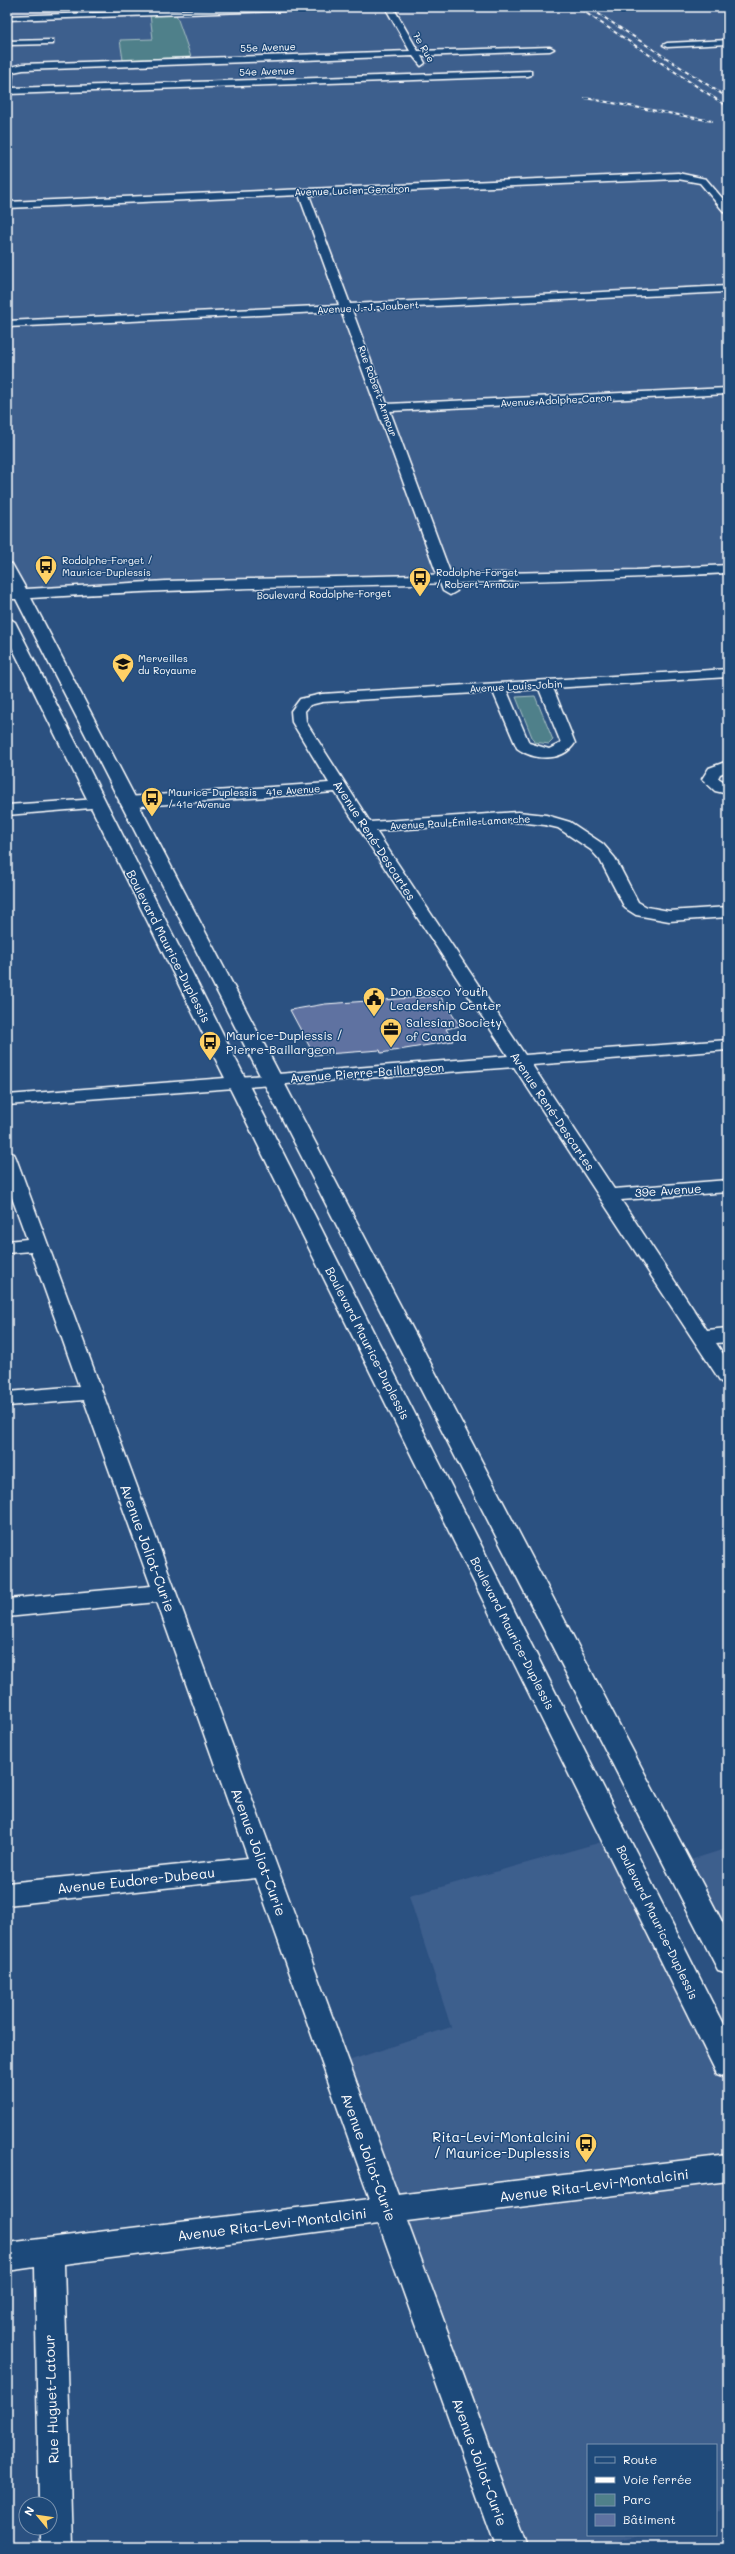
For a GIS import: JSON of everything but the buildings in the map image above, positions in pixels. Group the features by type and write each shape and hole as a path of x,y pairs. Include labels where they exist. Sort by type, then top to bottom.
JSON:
{"street":[{"path":"7,18 336,7"},
{"name":"7e Rue","path":"389,7 429,76"},
{"path":"7,43 50,42"},
{"path":"667,45 728,42"},
{"name":"55e Avenue","path":"7,91 9,70 18,67 550,49"},
{"name":"54e Avenue","path":"7,91 528,73"},
{"name":"Avenue Lucien-Gendron","path":"7,205 678,176 696,178 707,184 728,211"},
{"name":"Rue Robert-Armour","path":"303,192 448,584"},
{"name":"Avenue J.-J.-Joubert","path":"7,324 728,289"},
{"name":"Avenue Adolphe-Caron","path":"384,408 728,391"},
{"path":"7,567 18,598 128,802 728,1961"},
{"name":"Boulevard Rodolphe-Forget","path":"7,607 18,598 200,597 728,569"},
{"path":"636,574 641,589"},
{"name":"Boulevard Rodolphe-Forget","path":"448,584 609,589"},
{"path":"712,584 728,584"},
{"name":"Boulevard Maurice-Duplessis","path":"7,622 728,2064"},
{"name":"Avenue Louis-Jobin","path":"305,702 322,698 728,673"},
{"path":"499,688 522,745 533,751 550,754 564,749 568,743 545,685"},
{"name":"Avenue René-Descartes","path":"305,702 298,711 299,722 339,787 728,1377"},
{"path":"728,766 714,771 710,779 720,788 728,789"},
{"name":"41e Avenue","path":"128,802 339,787"},
{"path":"7,810 98,804"},
{"name":"Avenue Paul-Émile-Lamarche","path":"366,827 518,817 546,820 564,825 597,846 607,858 632,904 642,911 669,916 728,912"},
{"name":"Avenue Pierre-Baillargeon","path":"7,1100 728,1046"},
{"name":"Avenue Joliot-Curie","path":"7,1158 511,2547"},
{"name":"39e Avenue","path":"608,1195 728,1186"},
{"path":"7,1246 38,1244"},
{"path":"701,1337 728,1335"},
{"path":"7,1399 91,1392"},
{"path":"7,1608 165,1593"},
{"name":"Avenue Eudore-Dubeau","path":"7,1894 264,1866"},
{"name":"Avenue Rita-Levi-Montalcini","path":"7,2257 728,2168"},
{"name":"Rue Huguet-Latour","path":"49,2252 56,2547"}],"shaded area":[{"path":"7,7 728,7 728,569 21,594 7,568"},
{"path":"616,1838 728,2065 728,2509 717,2513 717,2444 587,2444 587,2536 635,2536 597,2547 511,2547 336,2065 451,2027 409,1896"},
{"path":"728,1848 728,1961 678,1864"}],"green space":[{"path":"176,14 191,57 123,60 120,40 153,39 150,15"},
{"path":"535,696 553,740 549,744 534,742 516,697"}],"railway":[{"path":"577,7 728,107"},
{"path":"588,7 728,98"},
{"path":"585,98 712,121"}],"place":[{"name":"Rodolphe-Forget / Maurice-Duplessis","path":"46,586"},
{"name":"Rodolphe-Forget / Robert-Armour","path":"420,598"},
{"name":"Merveilles du Royaume","path":"123,684"},
{"name":"Maurice-Duplessis / 41e Avenue","path":"152,818"},
{"name":"Don Bosco Youth Leadership Center","path":"374,1018"},
{"name":"Salesian Society of Canada","path":"391,1048"},
{"name":"Maurice-Duplessis / Pierre-Baillargeon","path":"210,1062"},
{"name":"Rita-Levi-Montalcini / Maurice-Duplessis","path":"586,2164"}]}
